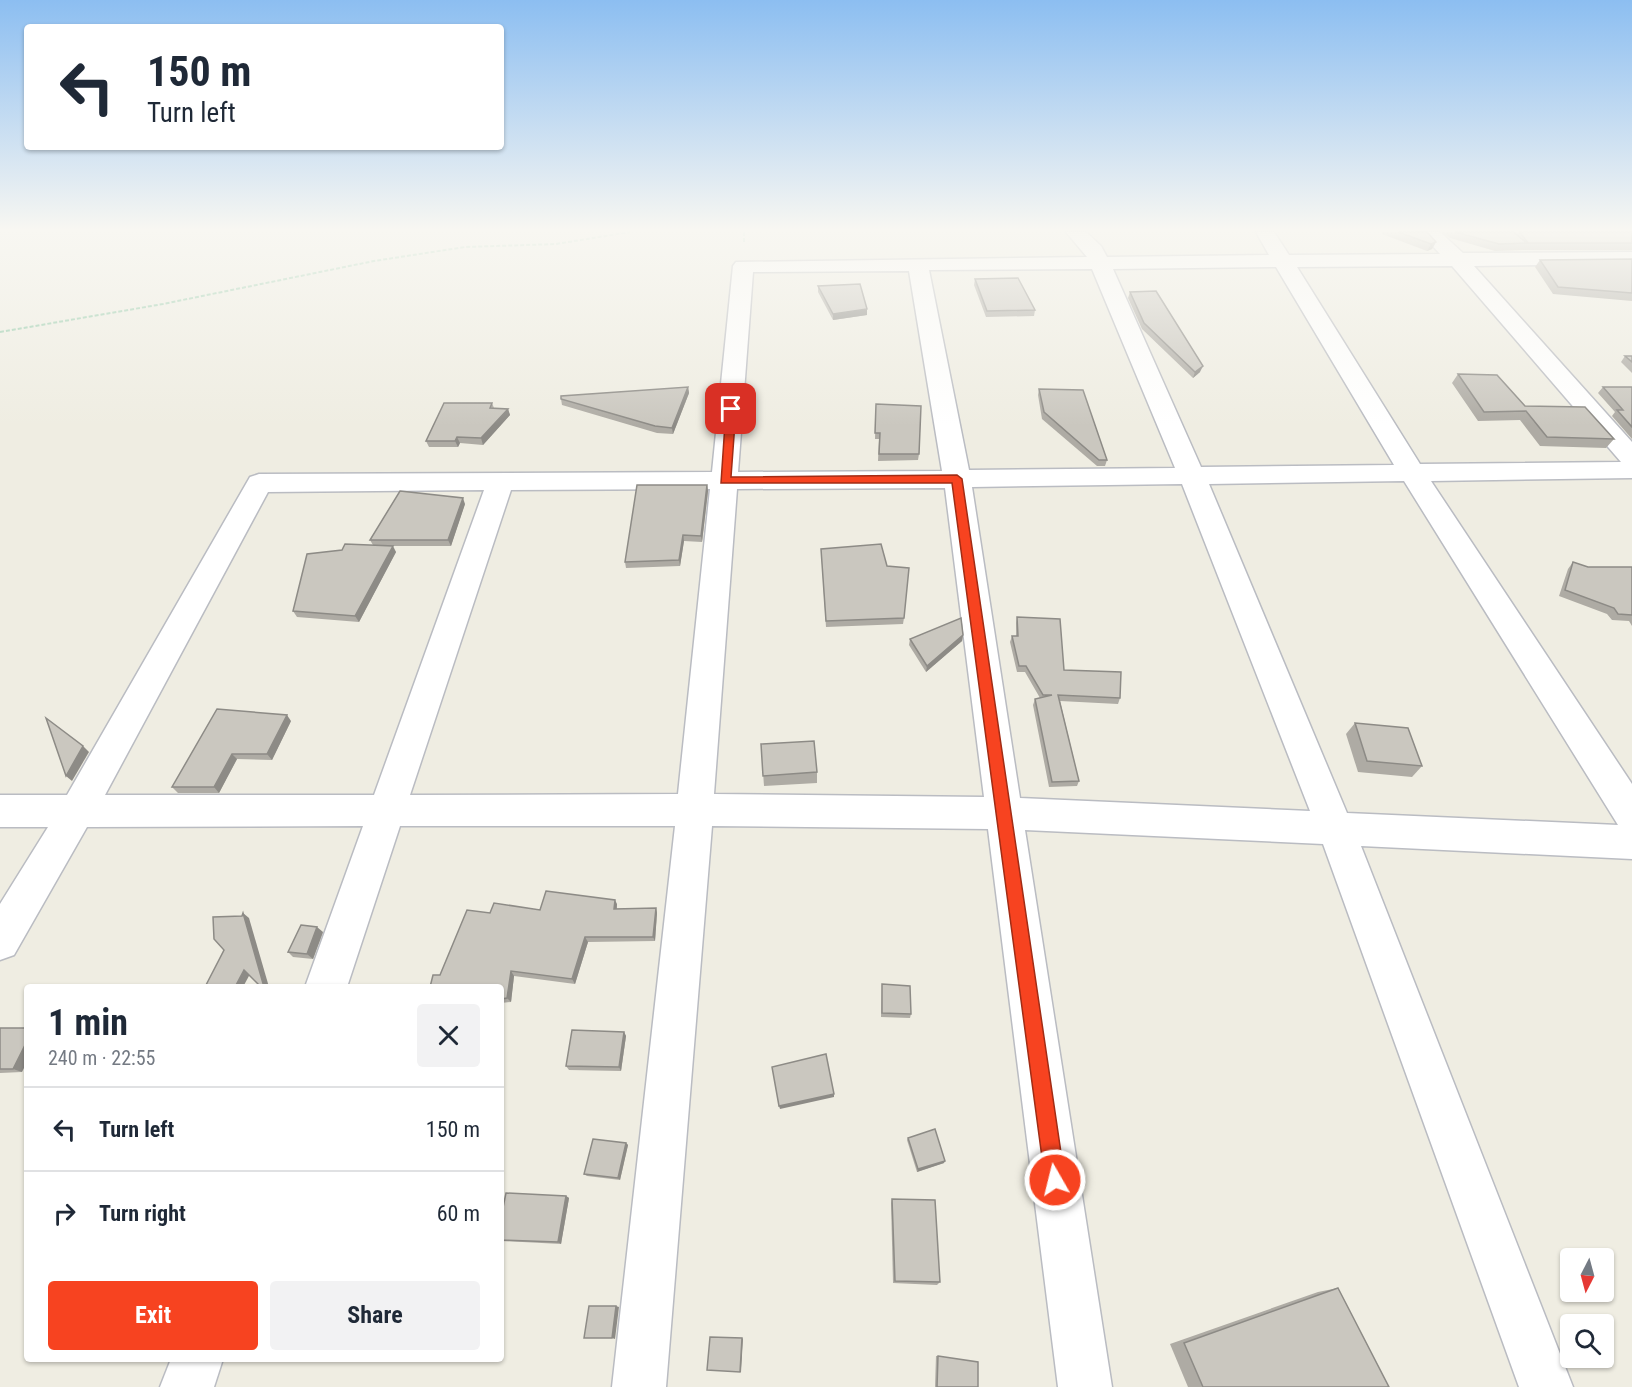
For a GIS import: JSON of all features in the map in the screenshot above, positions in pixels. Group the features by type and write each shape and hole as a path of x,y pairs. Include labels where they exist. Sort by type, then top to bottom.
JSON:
{"street":[{"path":"639,1387 695,810 740,297"},
{"path":"924,297 957,479 1085,1387"},
{"path":"1115,297 1192,476 1335,827 1546,1387"},
{"path":"1306,297 1412,473 1632,815"},
{"path":"1490,297 1632,458"},
{"path":"0,941 77,811 259,483 957,479 1632,470"},
{"path":"327,984 500,482"},
{"path":"0,811 695,810 1003,813 1632,842"},
{"path":"187,1387 196,1362"}],"path":[{"path":"0,333 199,297"}],"building":[{"path":"824,297 864,297 867,309 833,314"},
{"path":"982,297 1028,297 1035,310 987,311"},
{"path":"1132,297 1160,297 1203,366 1195,372 1144,323"},
{"path":"1458,374 1497,375 1525,406 1585,407 1614,439 1547,437 1526,411 1484,412"},
{"path":"688,387 672,428 655,426 561,399 561,396"},
{"path":"1603,387 1632,387 1632,427 1617,410 1623,410"},
{"path":"1039,389 1083,390 1107,460 1099,460 1044,412"},
{"path":"444,403 492,403 490,408 508,409 481,438 457,437 455,441 426,441"},
{"path":"876,404 921,406 919,454 879,454 880,433 875,433"},
{"path":"637,485 707,485 701,536 683,535 679,560 625,562"},
{"path":"400,491 463,498 448,540 370,540"},
{"path":"345,544 393,546 355,616 293,611 307,554 342,550"},
{"path":"881,544 887,566 909,568 904,618 826,621 821,549"},
{"path":"1573,562 1588,567 1632,567 1632,615 1618,614 1614,608 1565,590"},
{"path":"1017,617 1060,619 1064,670 1121,672 1120,698 1058,695 1079,781 1052,782 1035,699 1052,695 1043,695 1026,666 1019,666 1012,636 1018,636"},
{"path":"961,618 963,635 927,666 910,639"},
{"path":"217,709 287,715 267,754 232,754 214,787 172,787"},
{"path":"46,718 83,746 66,776"},
{"path":"1355,723 1408,728 1422,766 1367,761"},
{"path":"814,741 817,772 763,776 761,744"},
{"path":"546,891 615,900 614,909 656,908 653,937 585,937 572,979 511,971 507,998 504,998 504,984 431,984 433,975 440,975 467,910 490,913 494,903 540,910"},
{"path":"243,913 263,984 258,984 244,970 237,984 207,984 224,950 214,939 213,917 242,916"},
{"path":"301,925 317,927 307,954 288,952"},
{"path":"882,984 910,986 911,1014 882,1013"},
{"path":"0,1028 24,1028 24,1047 13,1069 0,1069"},
{"path":"572,1030 624,1032 619,1067 566,1066"},
{"path":"826,1054 834,1094 779,1106 772,1067"},
{"path":"935,1129 945,1161 918,1169 908,1138"},
{"path":"593,1139 626,1143 618,1178 584,1174"},
{"path":"506,1193 566,1196 558,1242 504,1240"},
{"path":"892,1199 935,1200 940,1282 895,1281"},
{"path":"1338,1288 1389,1387 1203,1387 1184,1343"},
{"path":"589,1306 616,1306 612,1338 584,1338"},
{"path":"710,1337 742,1338 740,1372 707,1370"},
{"path":"938,1356 978,1362 978,1387 937,1387"}],"route":[{"path":"731,409 725,481 957,479 1055,1180"}]}
